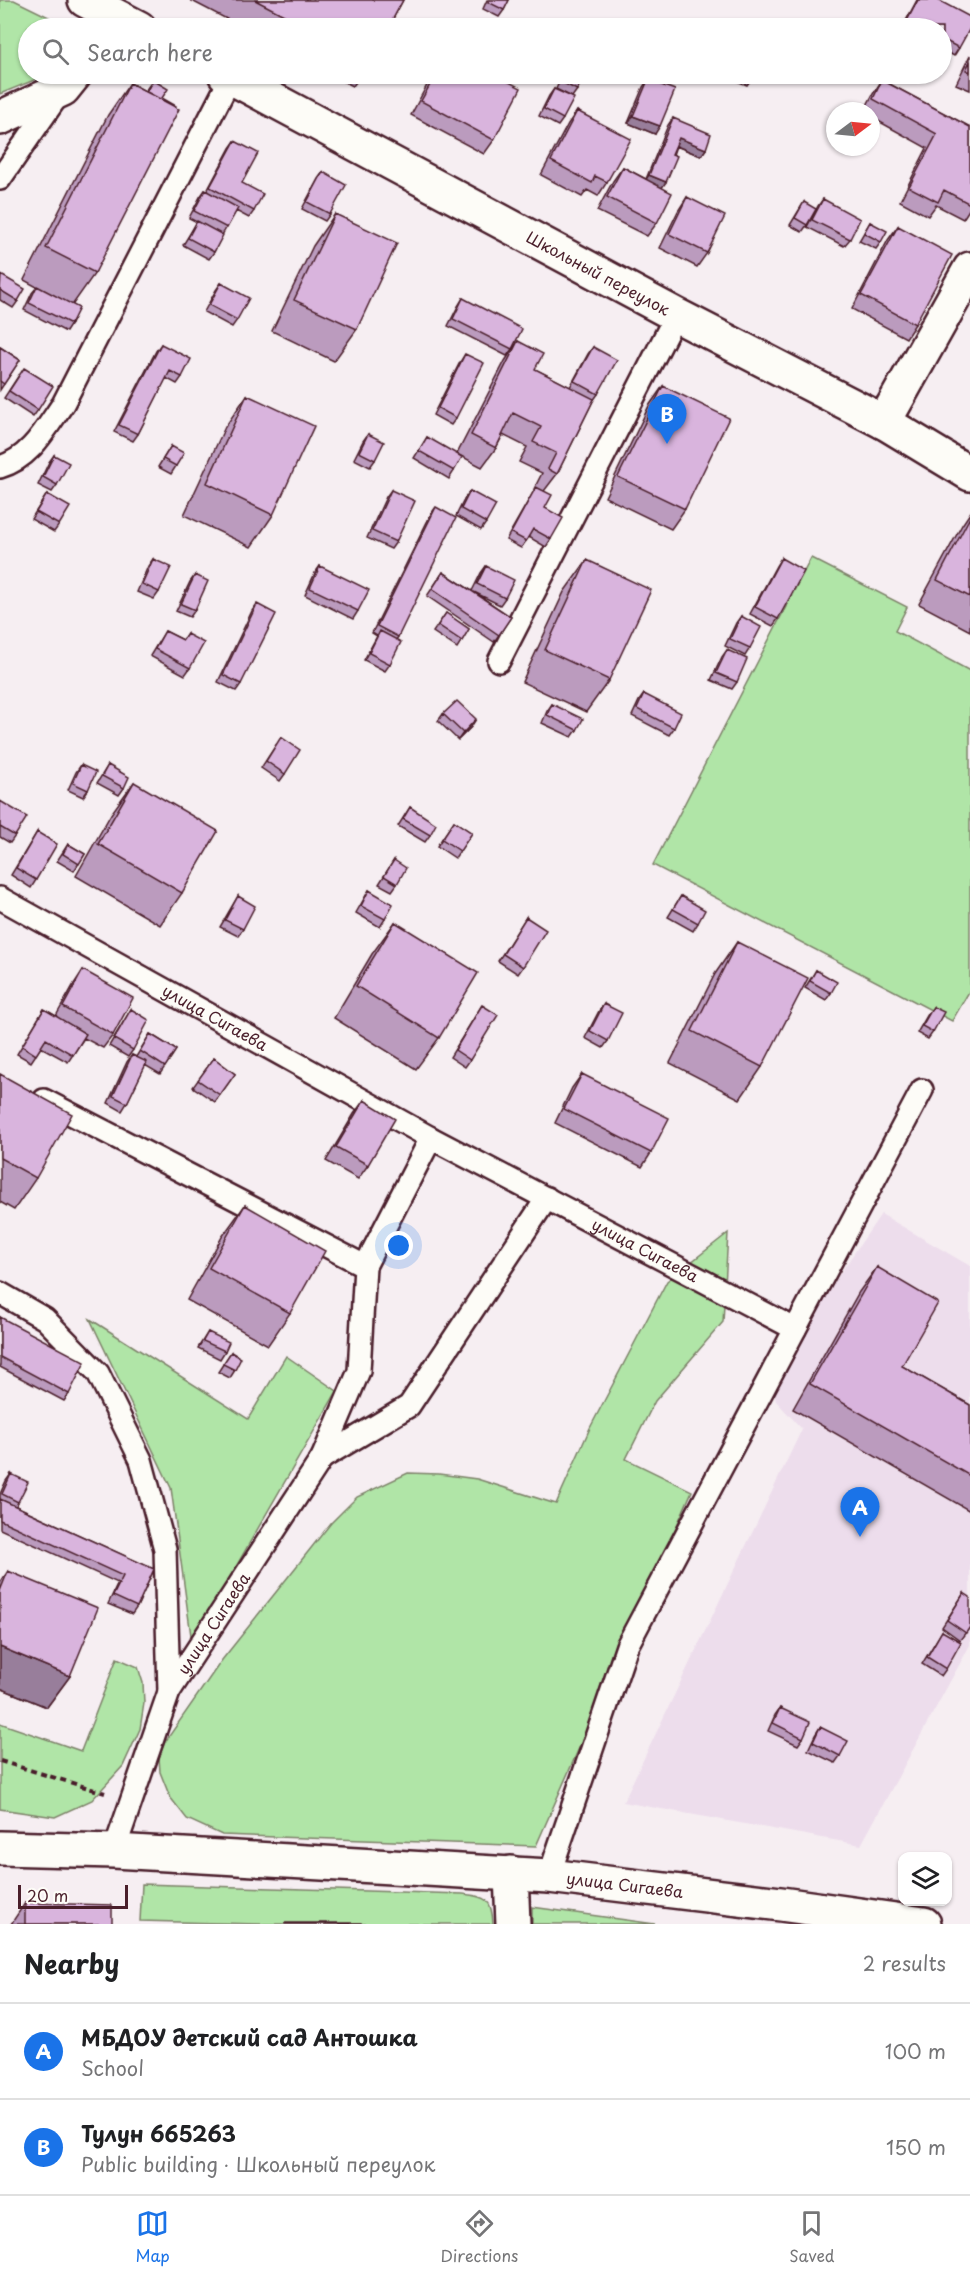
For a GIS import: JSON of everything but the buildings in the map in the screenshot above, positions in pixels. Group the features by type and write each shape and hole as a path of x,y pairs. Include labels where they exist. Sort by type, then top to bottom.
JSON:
{"street":[{"path":"85,0 122,18"},
{"path":"0,118 63,84"},
{"name":"Школьный переулок","path":"245,84 676,315 884,422 970,474"},
{"path":"884,422 970,269"},
{"name":"улица Сигаева","path":"0,1848 114,1851 549,1876 770,1902 924,1924"},
{"path":"511,1874 513,1924"}],"lane":[{"path":"0,179 67,84"},
{"path":"0,467 12,463 32,447 63,404 223,84"},
{"path":"499,661 676,315"},
{"name":"улица Сигаева","path":"0,898 431,1138 795,1329"},
{"path":"549,1876 627,1646 922,1090"},
{"path":"28,1092 365,1266"},
{"name":"улица Сигаева","path":"169,1692 322,1458 358,1371 365,1266 431,1138"},
{"path":"322,1458 409,1406 547,1198"},
{"name":"улица Сигаева","path":"0,1293 45,1319 98,1373 141,1460 165,1549 169,1692"},
{"path":"114,1851 169,1692"}],"path":[{"path":"0,1761 131,1801"}],"shaded area":[{"path":"881,1214 970,1266 970,1645 861,1845 623,1802 802,1429 776,1401 769,1377"}],"green space":[{"path":"0,0 14,0 51,18 18,18 18,84 24,84 0,94"},
{"path":"811,558 907,607 895,631 970,671 970,990 952,1021 653,865"},
{"path":"728,1233 723,1322 655,1401 626,1459 692,1491 536,1846 222,1835 187,1819 170,1797 160,1772 159,1757 165,1742 222,1660 331,1523 357,1497 408,1473 477,1479 556,1504 590,1428 667,1281"},
{"path":"90,1319 248,1419 286,1356 337,1391 192,1643 171,1488"},
{"path":"117,1658 138,1667 143,1683 144,1703 140,1729 123,1766 92,1800 55,1817 0,1809 0,1723 81,1751"},
{"path":"142,1884 463,1894 478,1896 487,1901 491,1909 493,1924 258,1924 140,1921"},
{"path":"532,1907 655,1924 532,1924"}],"place":[{"name":"Тулун 665263","path":"667,444"},
{"name":"МБДОУ детский сад Антошка","path":"860,1537"}]}
